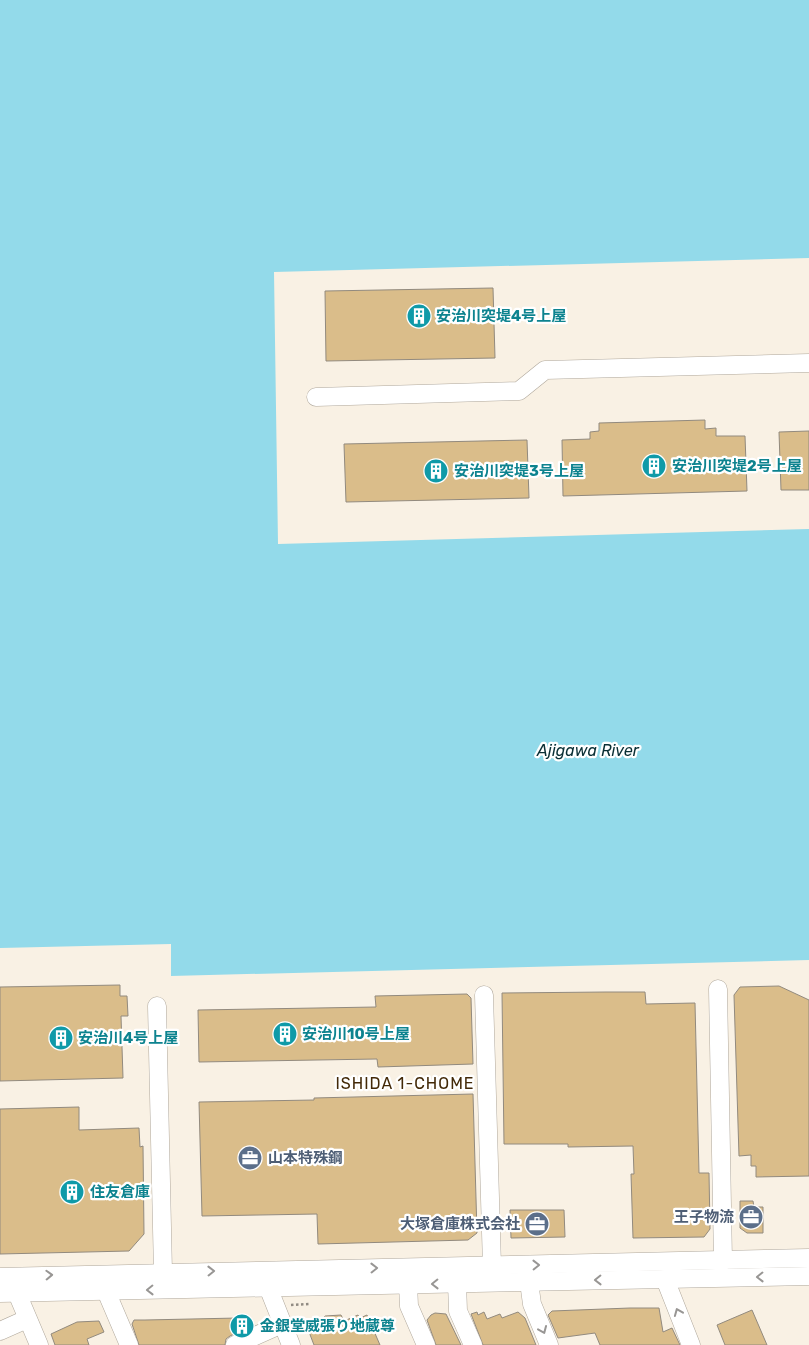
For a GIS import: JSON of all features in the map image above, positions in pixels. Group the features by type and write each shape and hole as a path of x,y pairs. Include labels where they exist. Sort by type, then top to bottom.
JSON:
{"street":[{"path":"316,396 519,390 544,370 809,363"},
{"path":"718,989 723,1261"},
{"path":"484,994 492,1266"},
{"path":"157,1006 163,1272"},
{"path":"9,1293 106,1291 268,1279 492,1266 809,1258"},
{"path":"0,1277 163,1272 268,1279 408,1284 809,1276"},
{"path":"268,1279 282,1324 291,1345"},
{"path":"665,1279 691,1345"},
{"path":"529,1282 532,1304 549,1345"},
{"path":"458,1283 458,1311 473,1345"},
{"path":"408,1284 409,1306 426,1345"},
{"path":"106,1291 129,1345"},
{"path":"9,1293 27,1319 39,1345"},
{"path":"0,1331 27,1319"},
{"path":"235,1345 282,1324"}],"water":[{"name":"Ajigawa River","path":"0,0 809,0 809,258 274,272 278,544 809,529 809,960 171,976 171,944 0,948"}],"building":[{"name":"安治川突堤4号上屋","path":"493,288 495,358 326,361 325,291"},
{"name":"安治川突堤2号上屋","path":"705,420 705,429 716,428 716,436 745,436 747,491 563,496 562,440 590,439 590,432 599,431 599,423"},
{"path":"809,431 809,490 781,490 779,432"},
{"name":"安治川突堤3号上屋","path":"527,440 529,498 346,502 344,444"},
{"name":"安治川4号上屋","path":"120,985 120,996 127,996 128,1016 121,1016 123,1078 0,1081 0,987"},
{"path":"779,986 809,1000 809,1176 756,1177 756,1166 751,1166 751,1155 739,1156 734,995 740,987"},
{"path":"645,992 646,1004 695,1003 699,1173 709,1173 710,1229 704,1237 633,1238 631,1174 634,1174 633,1146 568,1147 568,1144 504,1144 502,993"},
{"path":"467,994 471,998 473,1064 378,1067 377,1059 199,1062 198,1010 376,1007 375,996"},
{"path":"473,1094 477,1233 468,1240 318,1244 317,1214 202,1216 199,1102"},
{"name":"住友倉庫","path":"79,1107 79,1130 139,1128 140,1147 143,1146 144,1234 129,1251 0,1254 0,1109"},
{"path":"740,1201 753,1201 754,1207 763,1207 763,1233 747,1233 740,1228"},
{"path":"510,1210 564,1210 565,1237 511,1238"},
{"path":"659,1308 663,1332 672,1328 680,1345 600,1345 595,1333 558,1338 548,1315 552,1311"},
{"path":"752,1310 767,1345 725,1345 717,1325"},
{"path":"477,1312 478,1315 484,1312 487,1319 500,1314 502,1318 518,1312 525,1318 536,1345 483,1345 471,1314"},
{"path":"435,1313 446,1314 461,1345 436,1345 427,1320"},
{"path":"341,1315 344,1321 358,1315 360,1318 367,1315 380,1345 314,1345 309,1332 325,1316"},
{"path":"238,1318 238,1325 244,1325 244,1329 226,1339 225,1345 139,1345 132,1324 134,1320"},
{"path":"99,1321 104,1332 87,1339 89,1345 55,1345 51,1334 77,1322"}],"place":[{"name":"安治川突堤4号上屋","path":"419,316"},
{"name":"安治川突堤2号上屋","path":"654,466"},
{"name":"安治川突堤3号上屋","path":"436,471"},
{"name":"安治川10号上屋","path":"285,1034"},
{"name":"安治川4号上屋","path":"61,1038"},
{"name":"山本特殊鋼","path":"250,1158"},
{"name":"住友倉庫","path":"72,1192"},
{"name":"王子物流","path":"751,1217"},
{"name":"大塚倉庫株式会社","path":"537,1224"},
{"name":"金銀堂威張り地蔵尊","path":"242,1326"}],"district":[{"name":"ISHIDA 1-CHOME","path":"405,1083"}]}
